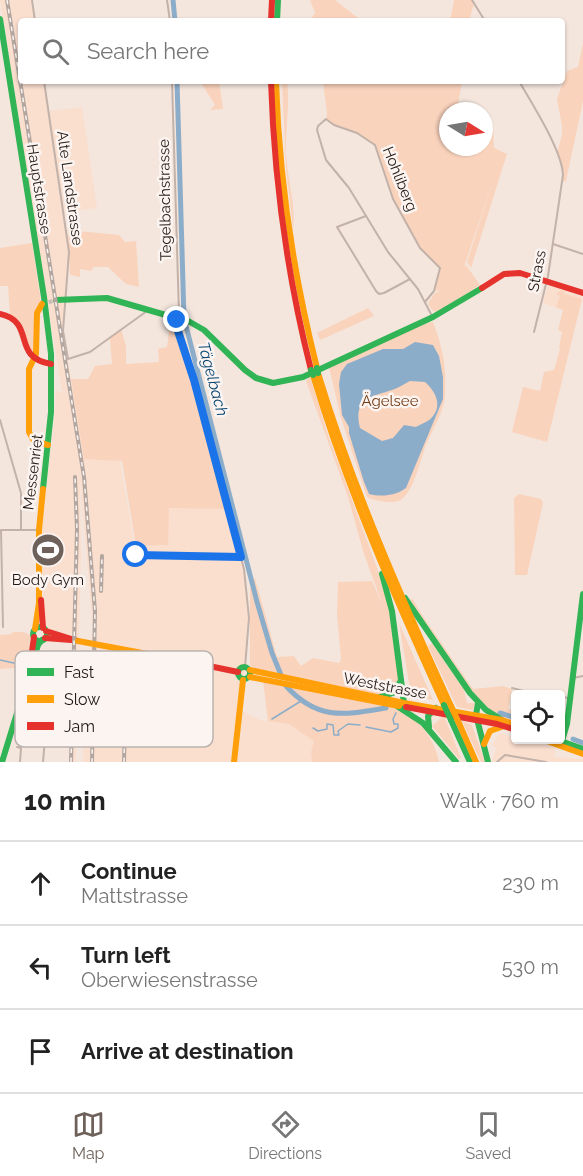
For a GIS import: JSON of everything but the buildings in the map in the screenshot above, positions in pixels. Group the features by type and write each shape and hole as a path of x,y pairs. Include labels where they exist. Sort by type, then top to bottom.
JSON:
{"main road":[{"path":"271,18 272,0"},
{"path":"277,18 278,0"},
{"name":"Hauptstrasse","path":"0,19 44,297 51,364"},
{"path":"271,84 273,138 282,226 296,307 339,457 375,550 448,705"},
{"path":"276,84 280,156 290,243 315,372 351,474 390,571 455,721 476,762"},
{"path":"56,300 107,298 181,320 204,330 250,374 273,383 303,377 433,317 504,274 520,273 583,293"},
{"path":"42,304 38,313 36,352 29,369 29,432 34,441 49,445"},
{"path":"0,314 10,315 18,321 26,350 34,360 42,364 51,364"},
{"name":"Messenriet","path":"44,634 39,583 39,530 49,445 51,364"},
{"path":"375,550 390,604 406,705"},
{"path":"390,571 416,616 477,702 503,723 490,732 484,745"},
{"path":"565,730 583,594"},
{"name":"Messenriet","path":"32,651 40,601"},
{"path":"35,629 44,634 134,651"},
{"path":"34,637 44,634"},
{"path":"36,651 44,634"},
{"path":"213,667 238,672 240,668 247,673 234,762"},
{"name":"Weststrasse","path":"247,673 380,697 406,705 475,719 511,724"},
{"path":"380,697 388,697 395,693 400,685 400,674"},
{"name":"Weststrasse","path":"283,680 397,706 406,705"},
{"path":"477,702 478,709 475,719 488,762"},
{"path":"397,706 418,717 430,728 456,762"},
{"path":"430,728 428,718 434,710"},
{"path":"2,762 15,718"},
{"path":"455,721 470,762"},
{"name":"Weststrasse","path":"503,723 511,727"},
{"path":"565,739 583,749"},
{"path":"565,739 583,754"}],"street":[{"path":"32,0 35,18"},
{"path":"167,0 170,18"},
{"path":"472,0 483,18"},
{"name":"Alte Landstrasse","path":"44,84 69,252 63,331 68,359 90,352 147,311"},
{"name":"Tegelbachstrasse","path":"172,84 181,320 177,328 194,380 241,557 249,605 247,673"},
{"path":"521,84 563,168 553,244"},
{"name":"Hohliberg","path":"425,302 434,291 440,268 420,248 393,200 375,146 357,133 334,125 326,119 317,130 326,160 349,188 388,252 410,279 433,317"},
{"path":"331,230 366,216"},
{"path":"337,227 378,293 384,293 410,279"},
{"name":"Strass","path":"534,332 553,244 583,254"},
{"path":"0,420 21,493 21,530"},
{"path":"3,627 0,529 39,530"},
{"path":"132,555 241,557"},
{"path":"573,678 583,676"},
{"path":"512,688 520,690"},
{"path":"565,698 569,698"},
{"path":"17,747 21,748 20,762"},
{"path":"43,762 44,747"},
{"path":"497,762 505,755 546,762"}],"shaded area":[{"path":"0,0 32,0 35,18 18,18 18,84 44,84 49,111 82,107 97,208 65,212 69,252 63,331 84,458 120,461 135,547 168,545 168,508 229,509 244,569 249,618 240,710 260,720 295,727 314,741 311,752 312,762 83,762 83,747 213,747 213,651 90,651 93,630 80,480 79,651 72,651 72,635 50,631 44,627 41,535 56,390 62,393"},
{"path":"548,285 583,295 578,315 543,303"},
{"path":"500,733 511,737 511,744 544,744 555,748 555,757 583,759 583,762 492,762 496,748 492,745"},
{"path":"69,747 76,747 76,762 69,762"}],"green space":[{"path":"310,0 335,0 358,18 312,18 315,13"},
{"path":"454,0 471,0 474,4 470,18 451,18"},
{"path":"583,43 583,101 566,181 562,182 563,168 557,153 562,126 557,99 562,84 565,84 567,71 578,67"},
{"path":"202,84 219,84 223,109 210,110 215,105"},
{"path":"282,84 287,84 288,89 286,156 294,220 293,229 286,168"},
{"path":"323,84 462,84 458,102 439,102 439,156 493,156 493,125 494,148 507,154 471,268 467,262 493,181 464,267 466,265 480,285 439,312 433,311 428,304 434,294 441,290 434,291 439,268 420,248 393,199 375,145 357,133 334,125 326,119"},
{"path":"68,230 119,235 125,242 136,241 139,287 126,284 108,267 93,267 92,271 80,269 80,277 70,275"},
{"path":"32,243 41,302 37,306 35,315 35,351 31,353 20,321 10,314 8,286 0,286 0,248"},
{"path":"563,289 565,294 582,299 547,442 512,432 523,387 540,391 544,372 554,370 560,349 562,332 558,330 563,310 556,307 560,296 556,294"},
{"path":"368,308 374,316 320,340 317,333"},
{"name":"Ägelsee","path":"433,322 441,348 445,374 441,413 407,494 395,502 367,497 341,418 329,367 422,324"},
{"path":"121,329 126,346 126,364 159,362 158,349 167,347 169,331 176,330 193,380 227,509 169,508 168,545 136,546 122,461 84,459 71,379 88,379 95,366 112,364 110,338"},
{"path":"310,376 328,435 389,605 399,680 392,693 380,695 258,671 250,665 250,588 255,578 277,657 294,656 301,666 313,658 339,663 341,659 337,615 338,582 372,581 383,606 364,554 348,497 306,381"},
{"path":"519,494 541,499 543,503 527,575 515,575 514,498"},
{"path":"413,599 473,689 503,686 512,689 508,709 511,709 511,720 489,710 472,693 409,600"},
{"path":"399,623 433,700 411,695"},
{"path":"23,632 30,635 29,651 15,651 15,668 0,669 0,635"},
{"path":"432,643 464,690 467,703 475,703 473,710 457,707 428,646"},
{"path":"263,681 395,708 415,720 425,730 439,762 312,762 311,752 314,741 289,724 268,721"},
{"path":"442,717 445,718 461,758 459,759 432,726"},
{"path":"462,721 472,725 485,762 481,762"}],"water":[{"name":"Ägelsee","path":"415,342 433,345 439,356 443,377 443,399 406,488 388,495 369,494 349,427 342,415 339,384 341,372 347,364 383,349 403,349","holes":["410,381 425,382 434,393 437,402 436,411 430,419 416,427 404,425 393,438 382,441 360,428 359,410 365,400"]}],"waterway":[{"name":"Tägelbach","path":"173,0 175,18"},
{"name":"Tägelbach","path":"177,84 184,318 257,602 281,675"},
{"path":"0,660 15,663"},
{"name":"Tägelbach","path":"286,686 309,705 332,713 386,708"},
{"path":"272,719 301,701"},
{"path":"366,727 391,732 398,728 398,724 394,724 393,719 396,713"},
{"name":"Tägelbach","path":"500,713 511,716"},
{"path":"313,728 318,731 327,729 327,724 333,725 334,735 339,735 338,731 348,724 360,725"},
{"name":"Tägelbach","path":"573,739 583,743"}],"tunnel":[{"path":"43,304 56,300"}],"railway":[{"path":"7,0 18,68"},
{"path":"21,84 84,477 95,611 94,651"},
{"path":"74,651 77,529 75,477"},
{"path":"101,591 102,556"},
{"path":"71,747 71,762"},
{"path":"92,747 92,762"},
{"path":"124,747 124,762"}],"traffic: fast":[{"path":"277,18 278,0"},
{"path":"0,19 51,354 51,412 43,489"},
{"path":"56,300 107,298 190,322 204,330 245,370 256,378 273,383 303,377 433,317 482,288"},
{"path":"317,368 318,373"},
{"path":"311,370 313,375"},
{"path":"382,574 392,611 404,703 407,708"},
{"path":"564,747 562,741 567,724 583,594"},
{"path":"405,598 470,693 486,710 502,720"},
{"path":"40,627 45,629 47,634 45,639 40,641 35,639 33,634 35,629 40,627"},
{"path":"36,651 42,640"},
{"path":"246,667 249,668 250,673 249,678 242,679 239,678 238,671 239,668 246,667"},
{"path":"380,697 393,693 400,682"},
{"path":"478,703 476,715 488,762"},
{"path":"444,705 451,720"},
{"path":"397,706 423,723 456,762"},
{"path":"429,727 428,716 436,708"},
{"path":"2,762 15,720"},
{"path":"451,720 470,762"},
{"path":"565,743 583,749"}],"traffic: slow":[{"path":"276,84 280,154 294,261 317,368"},
{"path":"42,304 37,313 36,354 29,369 29,432 34,441 48,445"},
{"path":"318,373 362,500 451,706"},
{"path":"313,375 356,501 444,705"},
{"path":"35,629 39,603 39,530 43,489"},
{"path":"78,641 132,651"},
{"path":"250,670 511,723"},
{"path":"250,677 399,706"},
{"path":"234,762 243,680"},
{"path":"451,706 458,721"},
{"path":"458,721 476,762"},
{"path":"484,744 490,731 504,726"},
{"path":"555,744 583,754"}],"traffic: jam":[{"path":"271,18 272,0"},
{"path":"271,84 275,154 283,227 295,299 311,370"},
{"path":"482,288 504,274 520,273 583,293"},
{"path":"0,314 11,318 18,324 31,354 51,364"},
{"path":"41,600 43,628"},
{"path":"46,631 78,641"},
{"path":"32,651 34,637"},
{"path":"45,638 71,640"},
{"path":"213,667 238,672"},
{"path":"406,707 511,728"}],"place":[{"name":"Body Gym","path":"48,550"}],"route":[{"path":"136,555 241,557 194,380 177,328 177,320"}]}
